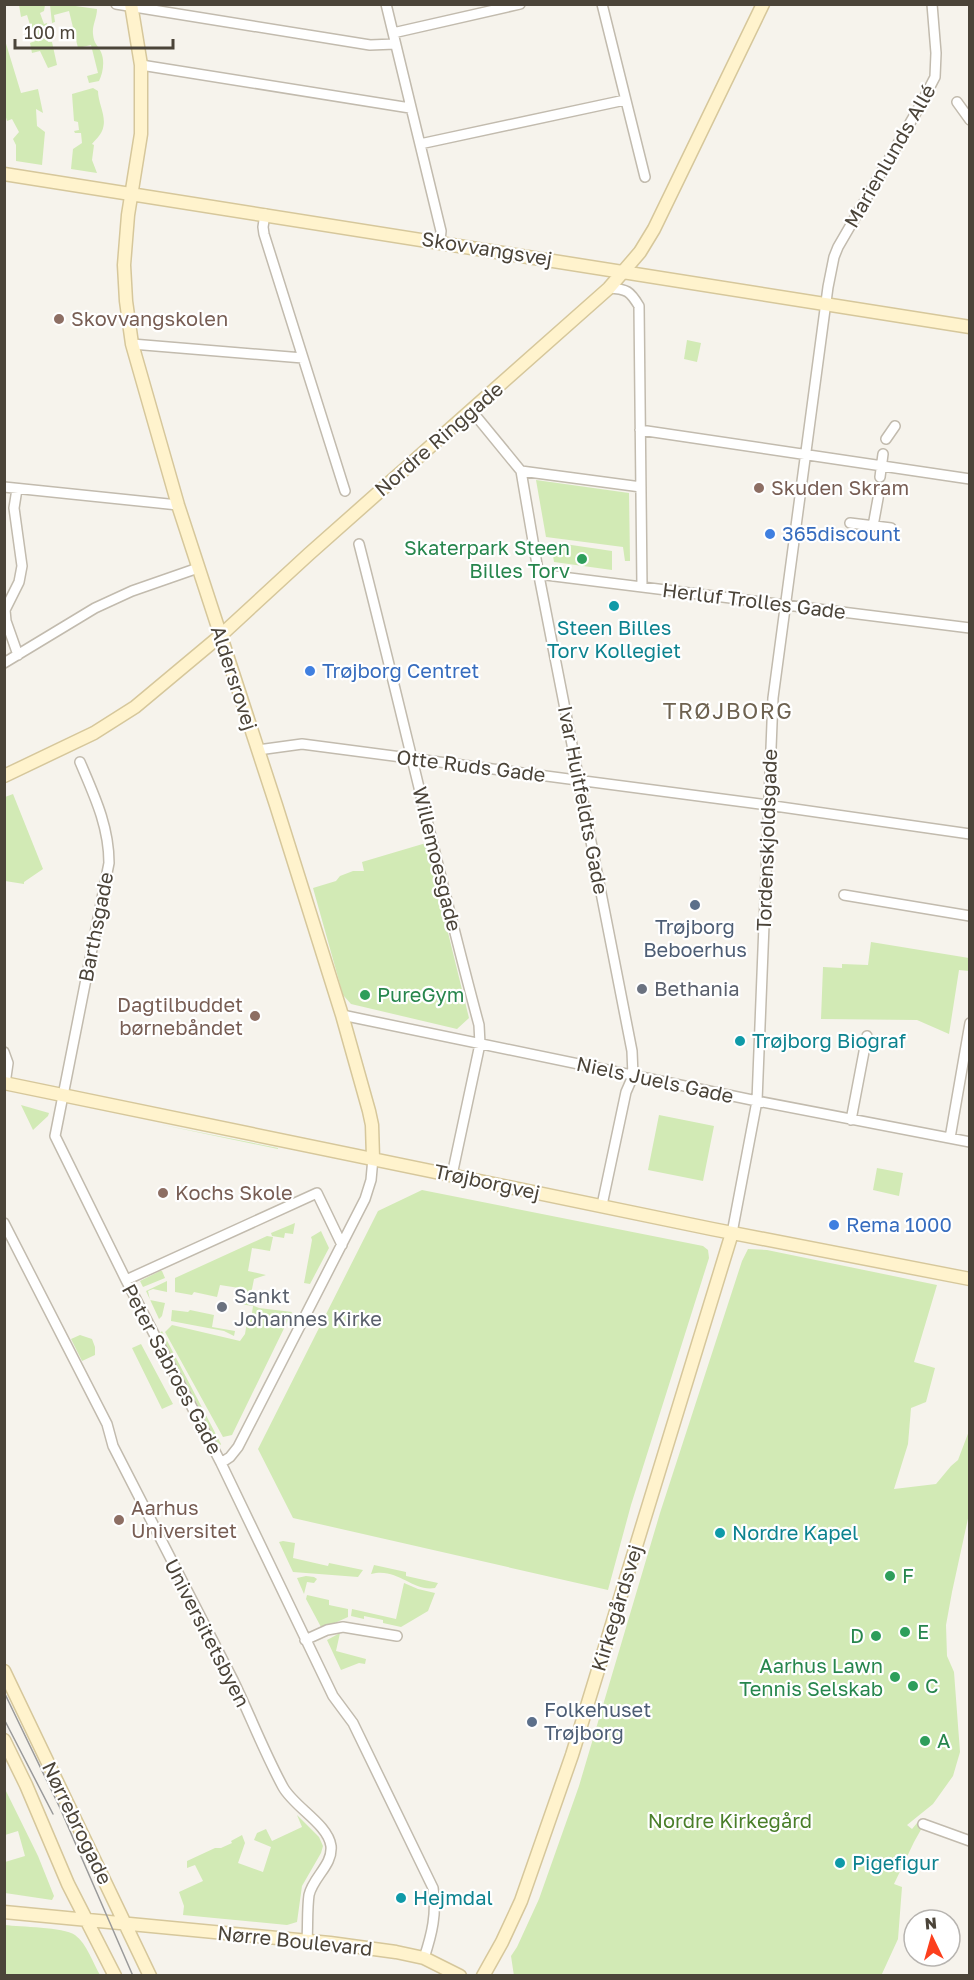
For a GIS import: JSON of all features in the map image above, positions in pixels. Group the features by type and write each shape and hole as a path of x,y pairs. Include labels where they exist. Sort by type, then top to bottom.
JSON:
{"street":[{"path":"116,4 370,45 395,44"},
{"path":"386,4 441,231 440,242"},
{"path":"393,33 520,4"},
{"path":"602,4 645,177"},
{"name":"Nordre Ringgade","path":"4,776 94,733 135,707 220,636 609,288 640,252 654,229 763,4"},
{"name":"Marienlunds Allé","path":"825,305 831,269 838,247 935,77 936,53 932,4"},
{"name":"Aldersrovej","path":"131,5 141,65 141,134 128,215 124,265 132,344 178,505 342,1015 369,1111 372,1125 373,1158"},
{"path":"141,65 410,108"},
{"path":"420,144 625,100"},
{"path":"957,102 969,120"},
{"name":"Skovvangsvej","path":"4,174 969,327"},
{"path":"265,214 264,234 345,491"},
{"path":"609,288 619,288 632,294 639,306 642,587"},
{"name":"Tordenskjoldsgade","path":"732,1233 757,1101 773,698 825,305"},
{"path":"132,344 303,358"},
{"name":"Ivar Huitfeldts Gade","path":"471,410 521,471 539,576 633,1052 633,1076 626,1092 602,1206"},
{"path":"886,439 895,426"},
{"path":"640,430 969,478"},
{"path":"880,477 883,454"},
{"path":"521,471 641,487"},
{"path":"4,487 178,505"},
{"path":"17,489 14,508 22,566 19,582 5,610 6,621 18,655"},
{"path":"873,526 879,493"},
{"path":"850,523 891,528"},
{"name":"Willemoesgade","path":"359,544 413,759 432,845 479,1025 480,1044 452,1175"},
{"path":"4,663 94,608 142,587 198,568"},
{"name":"Herluf Trolles Gade","path":"539,576 546,575 969,628"},
{"name":"Otte Ruds Gade","path":"258,750 302,744 768,805 969,834"},
{"name":"Barthsgade","path":"62,1095 109,862 100,810 80,762"},
{"path":"844,895 969,916"},
{"name":"Niels Juels Gade","path":"342,1015 633,1076 969,1142"},
{"path":"950,1138 969,1023"},
{"path":"851,1120 867,1036"},
{"name":"Trøjborgvej","path":"4,1052 8,1064 5,1084 732,1233 969,1279"},
{"name":"Peter Sabroes Gade","path":"62,1095 55,1136 126,1280 221,1463 333,1696 353,1723 433,1888 435,1918 424,1958"},
{"path":"221,1463 238,1447 342,1245 368,1190 373,1158"},
{"path":"126,1280 317,1192 342,1245"},
{"name":"Universitetsbyen","path":"4,1223 106,1424 113,1446 232,1680 277,1776 287,1793 301,1809 324,1829 331,1844 331,1854 327,1864 309,1894 307,1940"},
{"name":"Kirkegårdsvej","path":"483,1976 521,1901 572,1755 732,1233"},
{"path":"305,1640 327,1630 343,1627 397,1636"},
{"name":"Nørrebrogade","path":"4,1671 150,1976"},
{"name":"Nørrebrogade","path":"4,1740 86,1920 115,1976"},
{"path":"923,1824 969,1841"},
{"name":"Nørre Boulevard","path":"4,1912 307,1940 396,1952 424,1958 460,1976"}],"green space":[{"path":"61,4 97,9 93,31 94,40 103,59 99,81 89,83 87,76 98,73 91,45 78,48 69,11 54,15 55,22 52,23 50,5"},
{"path":"19,5 45,5 44,11 40,13 44,24 47,23 49,32 45,34 48,42 52,42 57,65 48,68 40,51 32,53 30,43 35,41 27,15 21,17"},
{"path":"4,37 21,93 38,89 43,113 36,109 37,126 45,132 42,165 16,161 16,145 13,139 19,132 12,119 7,121 5,114"},
{"path":"93,88 98,91 104,121 101,133 92,144 94,145 92,160 97,173 71,169 73,149 82,143 81,133 74,131 79,130 78,122 74,121 72,94"},
{"path":"687,340 701,343 697,362 684,359"},
{"path":"536,480 629,493 630,561 625,561 623,547 546,537"},
{"name":"Skaterpark Steen Billes Torv","path":"551,542 612,551 612,570 554,562"},
{"path":"13,794 43,869 24,884 5,881 5,797"},
{"path":"426,843 469,1018 457,1029 351,1004 343,995 313,888 336,881 340,876 353,871 364,871 362,862"},
{"path":"871,942 969,958 969,971 959,970 949,1034 917,1020 821,1019 823,967 842,968 842,964 868,965"},
{"path":"21,1105 49,1113 48,1116 33,1130"},
{"path":"659,1115 714,1126 703,1181 648,1170"},
{"path":"158,1124 278,1148 278,1149"},
{"path":"877,1168 903,1173 899,1196 873,1190"},
{"path":"422,1190 703,1246 708,1250 709,1258 631,1505 608,1590 293,1518 258,1449 378,1211"},
{"path":"295,1223 293,1234 285,1233 284,1238 272,1236 271,1233"},
{"path":"321,1231 329,1248 310,1284 304,1283 311,1237"},
{"path":"267,1236 273,1237 270,1251 252,1248 248,1271 266,1275 254,1279 249,1304 259,1308 292,1312 232,1435 223,1437 165,1332 172,1325 240,1341 245,1334 247,1322 251,1320 253,1306 240,1304 237,1301 239,1288 220,1285 217,1297 194,1292 192,1295 175,1292 175,1278"},
{"name":"Nordre Kirkegård","path":"748,1249 767,1250 937,1285 914,1362 935,1368 926,1402 911,1408 908,1444 894,1489 936,1484 958,1460 969,1431 969,1514 946,1625 947,1656 954,1672 960,1752 953,1776 933,1804 907,1825 912,1829 917,1823 923,1826 894,1884 902,1887 898,1939 881,1976 514,1976 511,1956 539,1899 579,1786 660,1513 742,1261"},
{"path":"160,1271 165,1278 143,1287 140,1281"},
{"path":"167,1281 167,1292 153,1289 148,1291 150,1299 146,1291"},
{"path":"150,1300 165,1303 159,1319"},
{"path":"172,1310 188,1312 190,1310 214,1315 212,1327 235,1331 234,1336 224,1331 171,1321"},
{"path":"162,1331 221,1445 217,1442 160,1333"},
{"path":"80,1335 92,1339 95,1347 95,1355 82,1361 71,1339"},
{"path":"141,1344 173,1404 162,1409 132,1348"},
{"path":"279,1542 295,1543 293,1558 328,1566 329,1563 363,1570 358,1577 293,1572"},
{"path":"374,1565 406,1572 406,1576 438,1583 435,1588 419,1587 397,1576 371,1574"},
{"path":"306,1576 317,1579 314,1583 307,1582 304,1594 297,1578"},
{"path":"404,1583 435,1593 428,1611 401,1627 383,1623 383,1620 351,1616 352,1609 396,1619"},
{"path":"307,1595 329,1600 329,1605 348,1609 348,1617 321,1627 306,1599"},
{"path":"340,1633 336,1651 366,1659 365,1664 359,1663 341,1670 327,1640"},
{"path":"4,1787 38,1856 54,1896 52,1900 5,1893 5,1862 25,1856 18,1831 5,1835"},
{"path":"297,1815 319,1837 323,1846 302,1886 297,1922 287,1925 183,1915 184,1906 179,1892 203,1881 195,1865 187,1868 187,1861 232,1843 231,1841 242,1835 245,1843 238,1863 263,1872 271,1847 254,1840 257,1833 266,1829 272,1841 302,1827"},
{"path":"5,1925 52,1929 75,1935 86,1948 100,1975 5,1975"}],"tram line":[{"path":"4,1692 60,1808 133,1976"},
{"path":"4,1719 53,1814"}],"place":[{"name":"Skovvangskolen","path":"59,319"},
{"name":"Skuden Skram","path":"759,488"},
{"name":"365discount","path":"770,534"},
{"name":"Skaterpark Steen Billes Torv","path":"582,559"},
{"name":"Steen Billes Torv Kollegiet","path":"614,606"},
{"name":"Trøjborg Centret","path":"310,671"},
{"name":"Trøjborg Beboerhus","path":"695,905"},
{"name":"Bethania","path":"642,989"},
{"name":"PureGym","path":"365,995"},
{"name":"Dagtilbuddet børnebåndet","path":"255,1016"},
{"name":"Trøjborg Biograf","path":"740,1041"},
{"name":"Kochs Skole","path":"163,1193"},
{"name":"Rema 1000","path":"834,1225"},
{"name":"Sankt Johannes Kirke","path":"222,1307"},
{"name":"Aarhus Universitet","path":"119,1520"},
{"name":"Nordre Kapel","path":"720,1533"},
{"name":"F","path":"890,1576"},
{"name":"E","path":"905,1632"},
{"name":"D","path":"876,1636"},
{"name":"Aarhus Lawn Tennis Selskab","path":"895,1677"},
{"name":"C","path":"913,1686"},
{"name":"Folkehuset Trøjborg","path":"532,1722"},
{"name":"A","path":"925,1741"},
{"name":"Pigefigur","path":"840,1863"},
{"name":"Hejmdal","path":"401,1898"}],"district":[{"name":"TRØJBORG","path":"728,711"}]}
